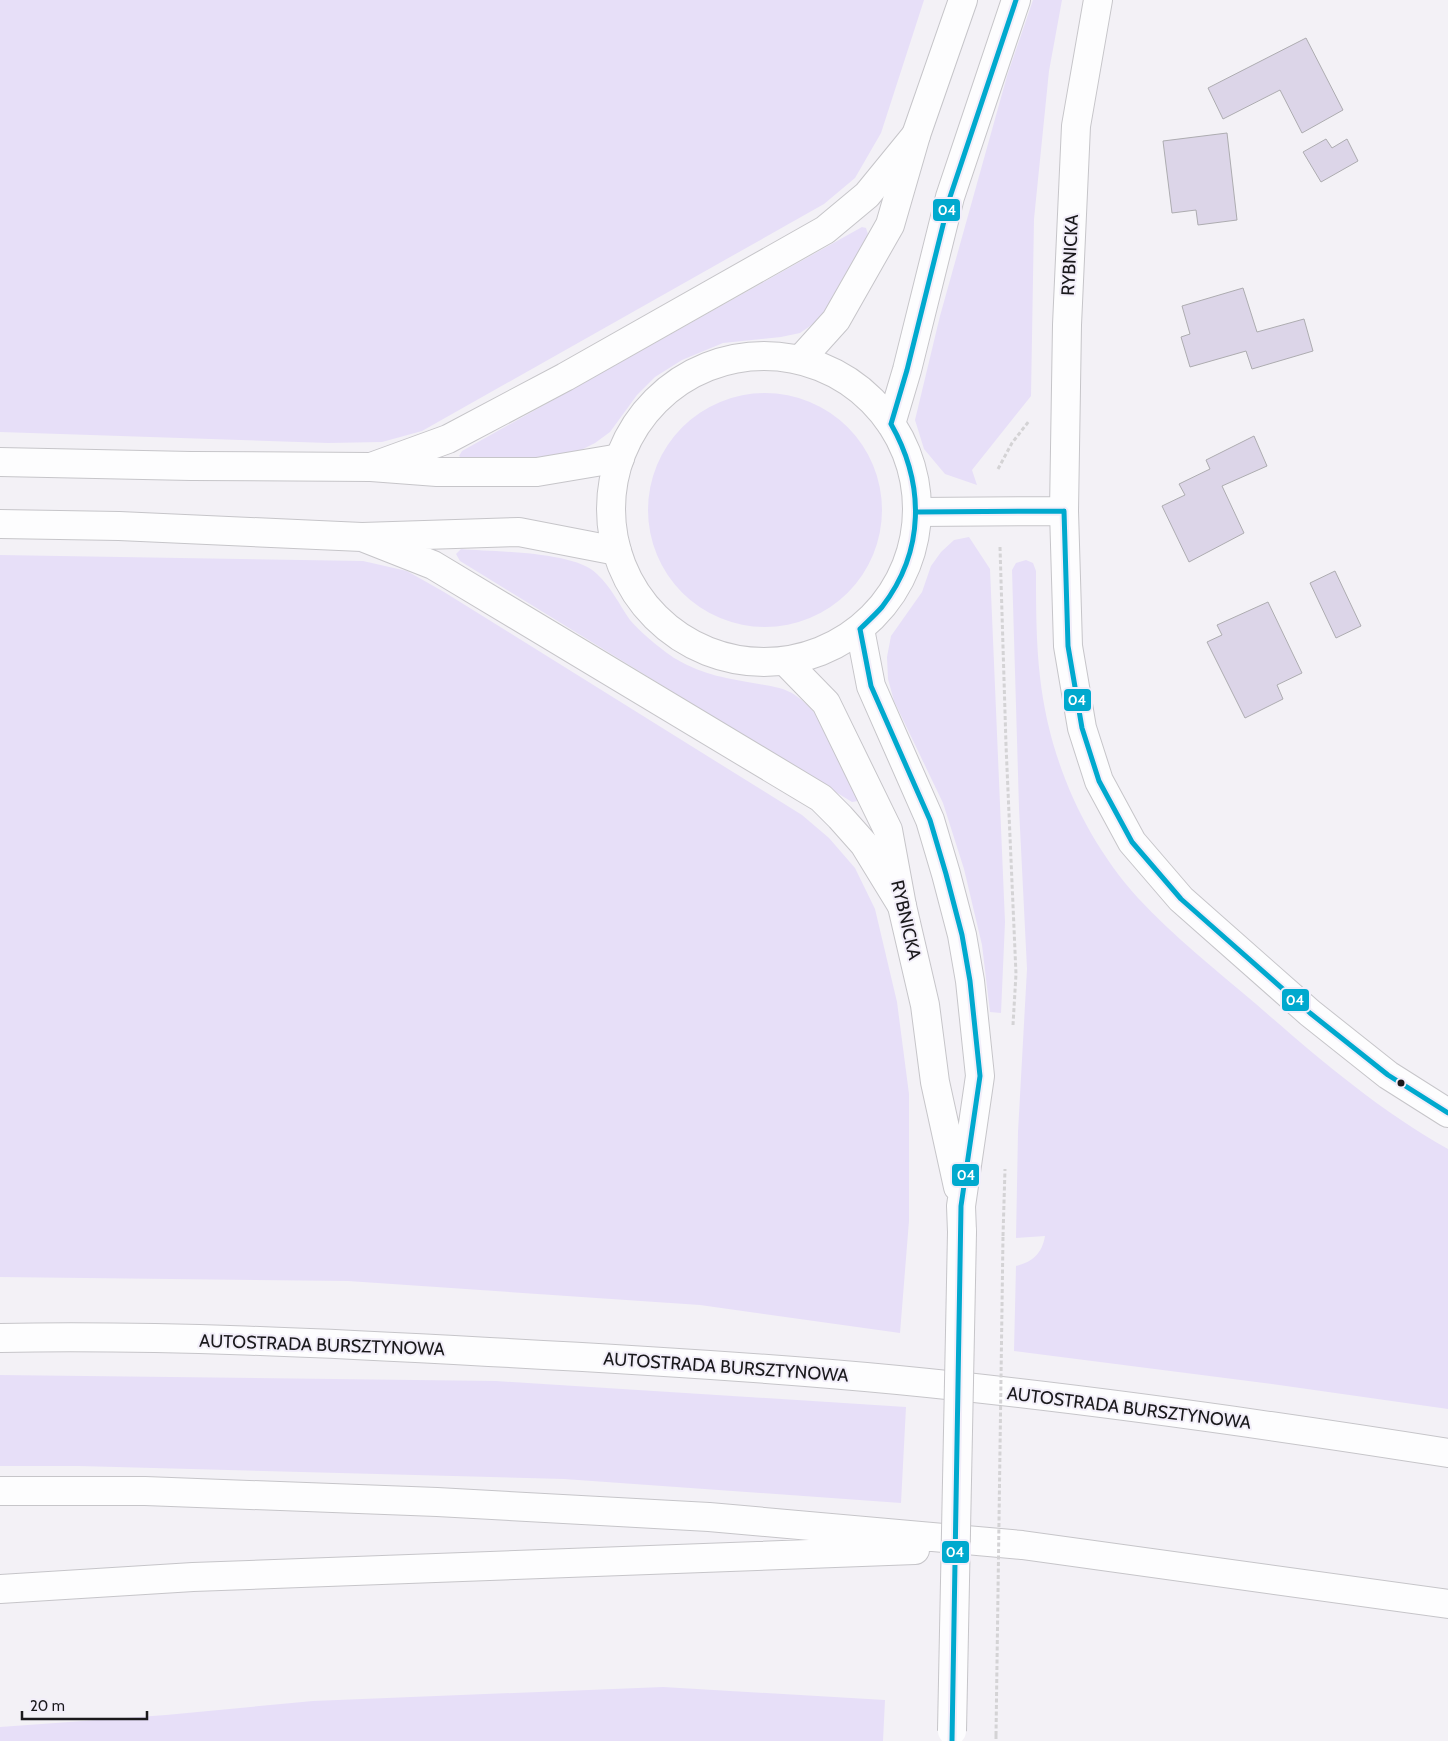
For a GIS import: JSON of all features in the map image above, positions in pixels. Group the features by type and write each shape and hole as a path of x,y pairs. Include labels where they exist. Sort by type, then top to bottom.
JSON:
{"main road":[{"path":"800,360 836,320 890,224 916,135 963,0"},
{"path":"891,424 907,370 950,197 1016,0"},
{"name":"RYBNICKA","path":"1098,0 1076,126 1067,325 1064,511 1068,646 1082,728 1099,781 1132,842 1181,899 1310,1013 1388,1075 1448,1112"},
{"path":"371,467 456,435 565,377 825,230 867,195 916,135"},
{"path":"768,356 800,360 827,370 851,384 873,402 891,424 905,452 914,481 917,512 913,545 902,576 884,605 860,629 837,644 812,655 785,661 754,662 723,657 694,645 668,628 646,606 629,580 617,551 611,520 612,489 620,458 633,429 653,404 677,383 706,368 736,358 768,356"},
{"path":"0,462 371,467 437,472 538,472 620,458"},
{"path":"917,512 1064,511"},
{"path":"0,524 119,526 362,536 519,532 617,551"},
{"path":"362,536 433,565 821,798 840,816 864,844 902,906"},
{"name":"RYBNICKA","path":"860,629 871,686 930,820 946,874 962,934 970,981 980,1076 962,1219 952,1736"},
{"name":"RYBNICKA","path":"785,661 826,703 888,830 902,906 925,1004 935,1082 962,1219"},
{"path":"0,1330 55,1337"},
{"name":"AUTOSTRADA BURSZTYNOWA","path":"0,1338 55,1337 214,1340 396,1347 584,1357 895,1380 1059,1398 1334,1435 1448,1453"},
{"path":"0,1491 145,1491 457,1503 709,1517 1022,1545 1448,1604"},
{"path":"0,1589 193,1577 1022,1545"}],"path":[{"path":"1000,546 1006,744 1016,964 1013,1031"},
{"path":"996,1741 1005,1167"}],"shaded area":[{"path":"0,0 924,0 881,133 855,178 824,204 422,431 382,442 328,443 0,432"},
{"path":"1033,0 1062,0 1049,71 1034,219 1031,396 972,470 977,485 945,474 924,449 915,420 940,316 1007,76"},
{"path":"862,227 866,228 868,234 830,306 816,322 800,333 781,337 723,343 682,360 655,377 637,395 610,432 595,443 575,453 557,456 465,461 459,456 462,451"},
{"path":"765,393 799,398 810,402 830,413 855,436 873,465 877,476 882,510 877,544 873,555 862,575 839,600 810,618 799,622 765,627 731,622 720,618 700,607 675,584 657,555 653,544 648,510 653,476 657,465 668,445 691,420 720,402 731,398"},
{"path":"969,537 990,569 1005,922 1001,1013 990,1012 982,945 964,869 943,803 894,701 888,679 887,657 891,636 922,592 931,566 941,552 954,540"},
{"path":"461,549 533,554 571,561 586,566 607,584 634,625 676,659 707,673 778,688 795,695 807,705 826,729 834,743 858,801 852,802 460,561 456,554"},
{"path":"0,555 363,561 407,571 444,592 802,815 829,838 855,868 875,909 897,1002 909,1094 909,1221 900,1333 700,1305 348,1281 0,1277"},
{"path":"1026,560 1033,563 1036,571 1036,624 1040,677 1051,737 1060,766 1085,823 1118,874 1151,912 1180,939 1302,1043 1372,1100 1448,1149 1448,1409 1014,1351 1016,1266 1027,1262 1039,1252 1045,1236 1016,1238 1018,1132 1027,969 1019,808 1012,570 1016,563"},
{"path":"0,1375 496,1381 906,1407 901,1503 564,1479 79,1466 0,1466"},
{"path":"663,1687 885,1700 883,1741 0,1741 0,1727 166,1715 313,1701"}],"building":[{"path":"1306,38 1343,110 1302,133 1280,90 1223,119 1208,88"},
{"path":"1227,133 1237,220 1198,225 1196,210 1172,213 1163,141"},
{"path":"1326,139 1332,148 1347,139 1358,161 1321,182 1303,152"},
{"path":"1243,288 1257,332 1304,319 1313,351 1252,369 1246,351 1190,367 1181,337 1190,334 1182,306"},
{"path":"1254,436 1267,466 1222,486 1244,533 1189,562 1162,506 1185,495 1179,484 1210,469 1206,460"},
{"path":"1335,571 1361,626 1336,638 1310,583"},
{"path":"1268,602 1302,673 1277,685 1283,699 1245,718 1207,642 1222,635 1217,625"}],"transit line":[{"name":"04","path":"891,424 907,370 950,197 1016,0"},
{"name":"04","path":"860,629 882,607 896,586 913,540 915,517 910,470 891,424"},
{"name":"04","path":"1064,511 1068,646 1082,728 1099,781 1132,842 1181,899 1310,1013 1388,1075 1448,1113"},
{"name":"04","path":"917,512 1064,511"},
{"name":"04","path":"860,629 871,686 930,820 946,874 962,935 970,981 980,1076 961,1206 952,1741"}]}
